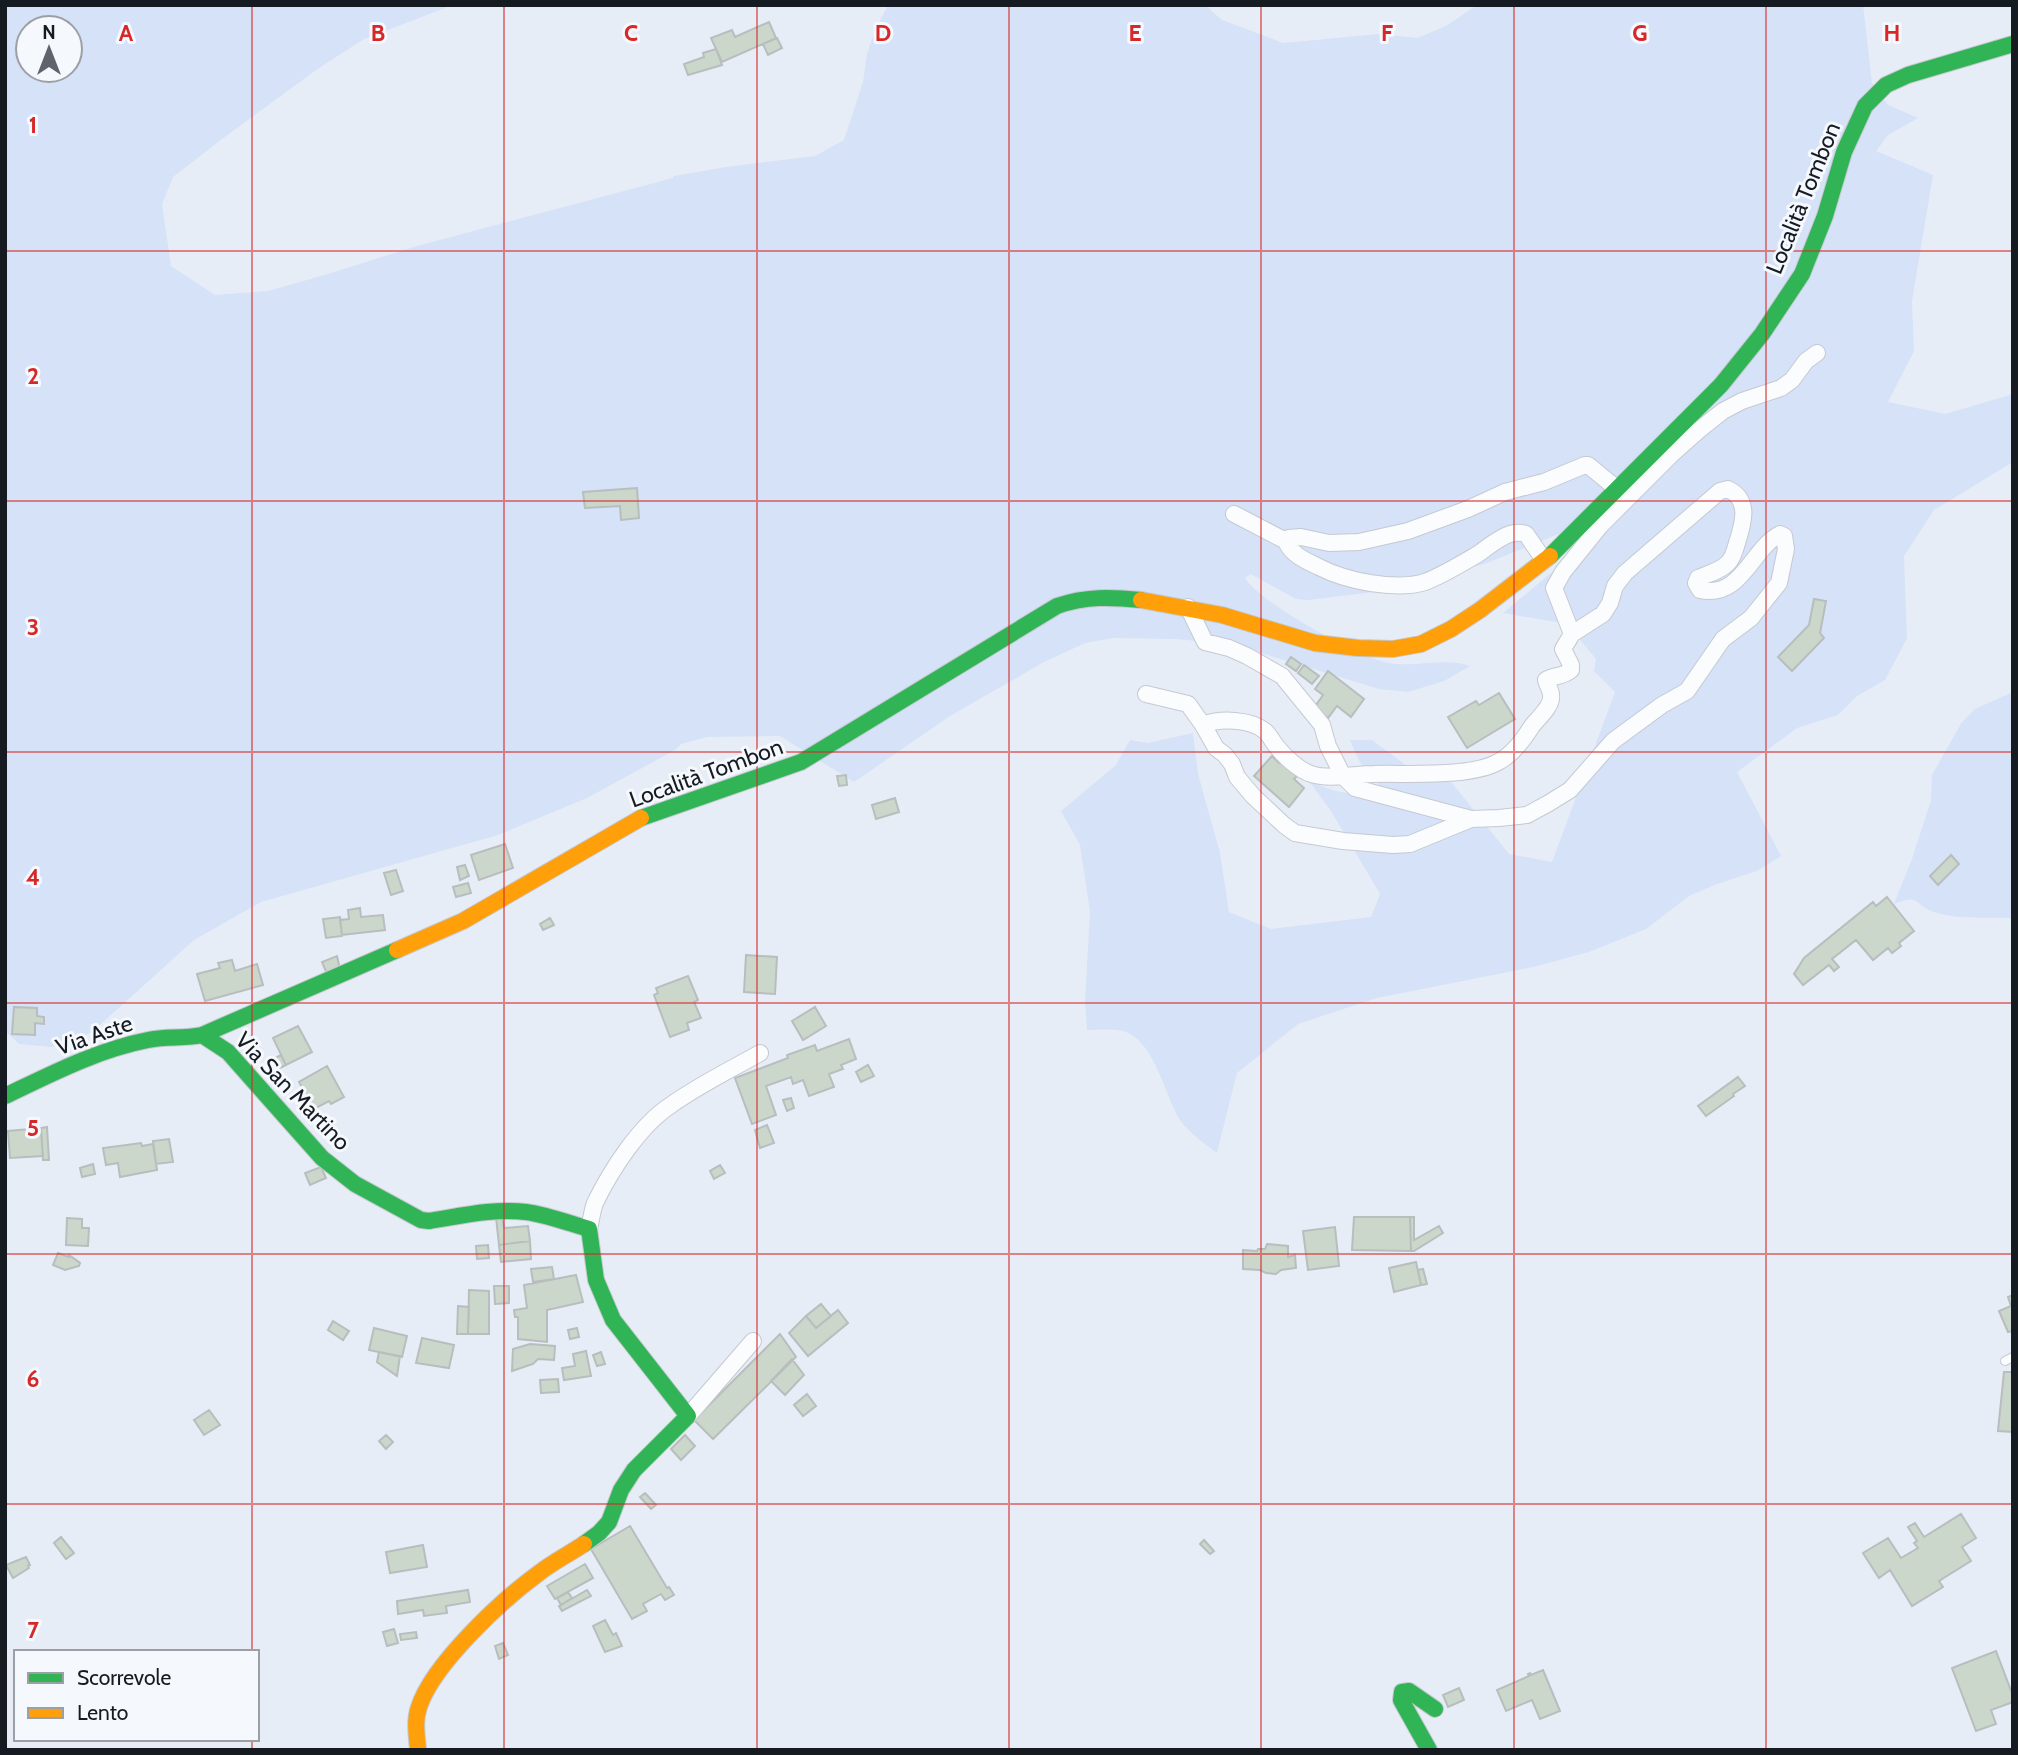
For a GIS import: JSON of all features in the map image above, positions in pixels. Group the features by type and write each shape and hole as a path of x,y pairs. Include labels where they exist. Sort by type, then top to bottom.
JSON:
{"street":[{"name":"Località Tombon","path":"202,1035 463,921 646,814 801,762 1057,606 1077,599 1113,597 1188,607 1315,643 1358,649 1393,649 1421,644 1451,629 1544,560 1721,385 1802,274 1825,216 1844,152 1865,106 1886,85 1908,75 2013,44"},
{"path":"1572,634 1554,588 1563,572 1600,526 1710,419 1742,401 1781,388 1817,353"},
{"path":"1286,541 1289,538 1301,537 1329,543 1359,542 1408,531 1505,492 1544,482 1585,465 1616,488"},
{"path":"1188,607 1205,642 1229,648 1282,676 1322,725 1328,746 1343,776 1355,788 1471,819 1499,818 1527,814 1570,790 1613,741 1662,705 1687,691 1723,639 1751,618 1779,583 1786,549 1784,536 1780,534 1769,541 1742,577 1712,591 1700,590 1696,583 1698,578 1719,570 1733,556 1742,527 1744,509 1738,495 1728,489 1720,491 1625,573 1615,586 1610,603 1603,614 1572,634 1563,649 1571,670 1546,680 1551,695 1550,703 1522,741 1502,760 1471,770 1343,776 1311,774 1298,767 1279,750 1266,732 1255,726 1234,721 1203,725"},
{"path":"1234,514 1286,541 1288,547 1302,558 1330,572 1389,585 1424,582 1450,571 1510,534 1520,532 1526,534 1544,560"},
{"path":"1146,694 1188,704 1216,748 1226,755 1237,777 1253,796 1295,833 1343,841 1410,844 1471,819"},
{"name":"Via Aste","path":"5,1096 86,1058 117,1047 151,1039 202,1035"},
{"name":"Via San Martino","path":"202,1035 228,1052 323,1158 341,1174 421,1220 510,1211 528,1212 589,1229"},
{"path":"688,1416 613,1321 596,1280 589,1229 594,1206 602,1190 617,1165 650,1123 668,1106 760,1054"},
{"path":"418,1750 416,1724 419,1706 448,1661 480,1625 519,1589 606,1527 614,1513 619,1492 630,1476 688,1416 753,1341"},
{"path":"1429,1750 1401,1700 1402,1692 1409,1691 1436,1709"}],"shaded area":[{"path":"5,5 453,5 364,39 319,68 173,177 162,204 171,266 215,295 268,291 417,246 674,176 815,156 844,140 863,82 867,54 888,5 1205,5 1222,20 1283,43 1379,34 1417,38 1446,26 1477,5 1863,5 1872,83 1888,105 1918,118 1888,135 1876,151 1933,175 1912,301 1914,351 1888,402 1945,414 2013,394 2013,462 1934,510 1904,556 1907,638 1885,680 1857,696 1838,715 1797,728 1737,772 1781,856 1757,871 1689,896 1646,929 1589,952 1533,967 1377,998 1298,1024 1237,1073 1217,1153 1180,1120 1152,1058 1136,1038 1117,1030 1087,1030 1085,1001 1090,912 1080,845 1061,811 1116,765 1130,740 1148,743 1193,733 1198,774 1220,853 1229,912 1271,929 1371,917 1380,894 1331,811 1309,781 1335,791 1352,793 1369,790 1378,785 1379,780 1364,768 1350,740 1372,740 1418,774 1452,783 1509,854 1552,862 1615,692 1594,671 1596,659 1567,624 1503,613 1600,532 1603,516 1487,563 1382,591 1308,600 1296,599 1251,574 1245,578 1269,601 1289,614 1335,641 1375,659 1399,664 1451,662 1470,666 1444,681 1408,692 1379,689 1232,644 1175,639 1113,638 1085,643 1044,662 950,716 854,782 780,736 707,737 681,744 675,750 587,798 498,835 261,902 194,940 91,1033 52,1047 19,1044 5,1031"},
{"path":"2013,692 2013,918 1944,915 1913,900 1894,904 1931,800 1932,775 1962,722 1975,709"}],"building":[{"path":"769,22 776,38 722,62 711,38 732,30 735,37"},
{"path":"777,38 782,48 768,55 763,44"},
{"path":"716,49 722,65 688,75 684,64 704,57 703,53"},
{"path":"637,488 639,518 621,520 620,506 585,508 583,492"},
{"path":"1814,599 1826,601 1820,633 1824,638 1792,671 1778,657 1809,625"},
{"path":"1291,657 1301,664 1296,671 1286,664"},
{"path":"1304,665 1319,676 1312,684 1298,673"},
{"path":"1328,671 1364,699 1351,717 1337,706 1328,718 1314,708 1323,695 1315,689"},
{"path":"1499,693 1515,719 1467,748 1448,717 1476,701 1479,705"},
{"path":"1272,756 1297,776 1294,779 1304,788 1289,807 1254,776"},
{"path":"846,775 847,785 839,786 837,776"},
{"path":"895,798 899,812 876,819 872,805"},
{"path":"505,844 513,868 479,880 471,855"},
{"path":"1951,855 1959,864 1938,885 1930,876"},
{"path":"465,865 469,876 460,880 457,867"},
{"path":"396,870 403,891 391,895 384,873"},
{"path":"468,883 471,893 456,897 453,887"},
{"path":"1887,897 1914,931 1899,943 1901,946 1892,953 1888,948 1873,960 1856,940 1832,959 1839,967 1834,971 1829,965 1803,985 1794,974 1804,958 1873,902 1876,906"},
{"path":"360,908 361,917 383,915 385,930 342,935 340,920 349,919 348,910"},
{"path":"340,917 342,936 326,938 323,919"},
{"path":"550,918 554,925 543,930 540,924"},
{"path":"746,955 777,957 775,994 744,992"},
{"path":"337,956 341,974 329,979 322,962"},
{"path":"232,960 235,971 257,964 263,985 205,1001 197,974 220,968 218,963"},
{"path":"688,976 698,1000 694,1002 701,1018 687,1023 689,1030 670,1037 654,995 658,993 656,988"},
{"path":"14,1007 37,1008 37,1016 44,1017 44,1024 35,1023 35,1035 12,1034"},
{"path":"815,1007 826,1026 803,1040 792,1021"},
{"path":"298,1026 312,1052 286,1065 273,1038"},
{"path":"849,1039 856,1059 841,1065 843,1069 829,1074 834,1087 809,1096 803,1080 793,1084 791,1077 766,1086 776,1115 752,1124 735,1078 815,1045 817,1051"},
{"path":"281,1055 286,1065 278,1069 272,1060"},
{"path":"868,1065 874,1076 861,1082 856,1072"},
{"path":"327,1066 344,1097 314,1109 299,1082"},
{"path":"1738,1077 1745,1086 1706,1116 1698,1106"},
{"path":"791,1098 794,1108 787,1111 783,1100"},
{"path":"767,1125 774,1143 760,1148 755,1130"},
{"path":"47,1127 49,1160 43,1160 41,1128"},
{"path":"41,1128 43,1156 10,1158 8,1131"},
{"path":"169,1139 173,1162 156,1164 153,1141"},
{"path":"141,1143 142,1146 153,1144 157,1170 120,1177 118,1163 106,1165 103,1148"},
{"path":"93,1164 95,1174 82,1177 80,1168"},
{"path":"720,1165 725,1173 714,1179 710,1171"},
{"path":"321,1167 326,1178 310,1185 305,1173"},
{"path":"502,1216 504,1228 528,1226 530,1241 499,1245 496,1217"},
{"path":"1354,1217 1410,1217 1411,1251 1352,1250"},
{"path":"1410,1217 1414,1217 1414,1240 1439,1226 1443,1233 1411,1251"},
{"path":"67,1218 82,1219 82,1228 89,1228 88,1246 66,1245"},
{"path":"1335,1227 1339,1266 1308,1270 1303,1231"},
{"path":"530,1241 531,1259 501,1262 499,1245"},
{"path":"1267,1244 1288,1246 1288,1257 1295,1255 1296,1268 1281,1270 1276,1274 1243,1269 1243,1250 1265,1249"},
{"path":"488,1245 489,1258 477,1259 476,1246"},
{"path":"58,1253 69,1255 80,1263 79,1266 65,1270 53,1265"},
{"path":"1416,1262 1421,1285 1394,1292 1389,1268"},
{"path":"552,1267 554,1279 533,1282 531,1269"},
{"path":"1423,1269 1427,1284 1421,1285 1418,1270"},
{"path":"576,1275 583,1302 547,1310 547,1342 518,1339 518,1317 515,1317 514,1310 527,1308 524,1285"},
{"path":"494,1286 509,1286 509,1303 495,1304"},
{"path":"469,1290 489,1291 489,1334 468,1334"},
{"path":"2013,1295 2013,1331 2008,1332 1999,1311 2011,1306 2008,1297"},
{"path":"821,1304 831,1316 816,1328 806,1316"},
{"path":"458,1306 469,1307 468,1334 457,1334"},
{"path":"838,1310 848,1323 808,1356 789,1333 806,1316 816,1328"},
{"path":"333,1321 349,1331 343,1340 328,1330"},
{"path":"374,1328 407,1336 402,1357 369,1350"},
{"path":"577,1328 579,1337 570,1339 568,1330"},
{"path":"780,1334 796,1357 713,1439 694,1420"},
{"path":"422,1338 454,1345 449,1368 416,1363"},
{"path":"530,1344 555,1346 554,1360 538,1359 533,1364 512,1371 513,1349"},
{"path":"586,1351 591,1376 564,1380 562,1368 575,1366 573,1354"},
{"path":"379,1352 400,1356 397,1376 377,1362"},
{"path":"601,1352 605,1364 597,1366 593,1355"},
{"path":"792,1359 804,1375 785,1395 771,1381"},
{"path":"2004,1372 2013,1372 2013,1432 1998,1431"},
{"path":"558,1379 559,1392 541,1393 540,1380"},
{"path":"807,1394 816,1406 803,1416 794,1405"},
{"path":"209,1410 220,1425 204,1435 194,1420"},
{"path":"386,1435 393,1442 386,1449 379,1441"},
{"path":"685,1435 695,1446 681,1460 671,1449"},
{"path":"645,1493 656,1505 651,1509 640,1497"},
{"path":"1961,1514 1976,1538 1962,1547 1971,1561 1939,1581 1943,1587 1912,1606 1890,1570 1879,1578 1863,1553 1888,1538 1901,1558 1918,1548 1914,1543 1917,1541 1908,1527 1915,1523 1924,1537"},
{"path":"630,1526 667,1588 669,1587 674,1595 665,1600 661,1594 643,1604 647,1611 632,1619 591,1549"},
{"path":"61,1537 74,1553 66,1559 54,1543"},
{"path":"1204,1540 1214,1551 1210,1554 1200,1544"},
{"path":"423,1545 427,1567 390,1573 386,1552"},
{"path":"26,1557 29,1568 13,1578 6,1565"},
{"path":"585,1564 593,1578 555,1599 547,1586"},
{"path":"468,1590 470,1602 446,1606 447,1613 424,1616 423,1610 398,1614 397,1601"},
{"path":"587,1590 591,1596 562,1611 559,1606"},
{"path":"568,1592 572,1598 561,1605 557,1598"},
{"path":"605,1620 622,1646 605,1652 593,1626"},
{"path":"394,1629 398,1643 387,1646 383,1632"},
{"path":"416,1632 417,1638 401,1640 400,1634"},
{"path":"503,1643 508,1655 499,1659 495,1646"},
{"path":"1996,1651 2013,1702 1991,1710 1996,1724 1976,1731 1952,1668"},
{"path":"1543,1670 1560,1711 1540,1719 1532,1700 1506,1711 1497,1690 1529,1676 1530,1673 1531,1675"},
{"path":"1459,1688 1464,1700 1448,1707 1443,1695"}],"traffic: fast":[{"path":"1550,556 1721,385 1762,334 1802,274 1825,216 1844,152 1865,106 1886,85 1908,75 2013,44"},
{"path":"641,818 801,762 1057,606 1099,598 1141,600"},
{"path":"5,1096 75,1064 129,1044 202,1035 397,950"},
{"path":"202,1035 228,1052 322,1158 355,1184 421,1220 514,1211 542,1215 589,1229 596,1280 613,1320 688,1416 634,1470 621,1490 609,1522 584,1544"},
{"path":"1429,1750 1401,1700 1402,1692 1409,1691 1435,1709"}],"traffic: slow":[{"path":"1141,600 1222,615 1315,643 1393,649 1421,644 1451,629 1550,556"},
{"path":"397,950 463,921 641,818"},
{"path":"418,1750 417,1712 427,1690 453,1653 488,1616 524,1585 584,1544"}]}
